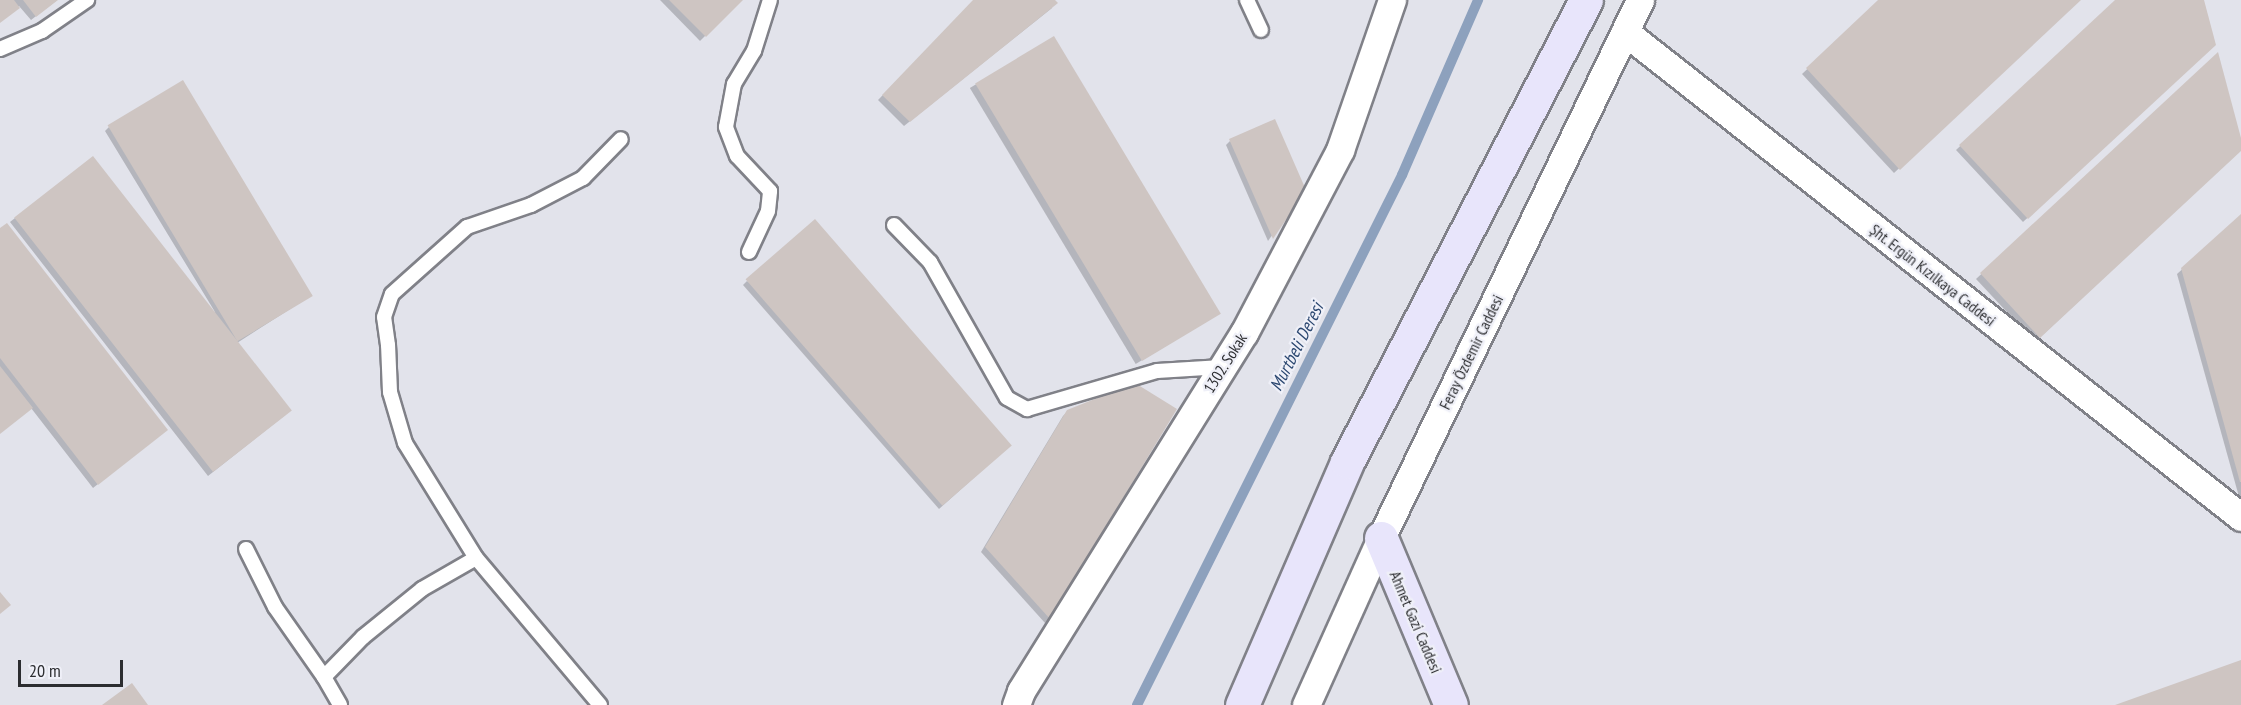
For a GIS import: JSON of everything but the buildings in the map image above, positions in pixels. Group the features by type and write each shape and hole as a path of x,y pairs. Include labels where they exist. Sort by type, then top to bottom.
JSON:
{"street":[{"name":"1302. Sokak","path":"1016,705 1022,691 1244,333 1340,150 1392,0"},
{"name":"Feray Özdemir Caddesi","path":"1306,705 1381,538 1640,0"},
{"path":"1242,705 1347,462 1583,1"},
{"name":"Şht. Ergün Kızılkaya Caddesi","path":"1625,32 2241,517"},
{"name":"Ahmet Gazi Caddesi","path":"1381,538 1451,705"}],"lane":[{"path":"0,49 42,31 87,0"},
{"path":"748,252 768,211 770,191 737,156 726,127 734,84 754,51 770,0"},
{"path":"1247,0 1261,30"},
{"path":"600,705 476,558 405,443 390,392 384,317 392,294 467,227 531,205 583,178 621,139"},
{"path":"894,225 930,262 1007,398 1027,409 1157,371 1222,367"},
{"path":"246,549 274,607 324,677 340,705"},
{"path":"324,677 363,637 422,589 476,558"}],"waterway":[{"name":"Murtbeli Deresi","path":"1137,705 1402,175 1478,0"}]}
